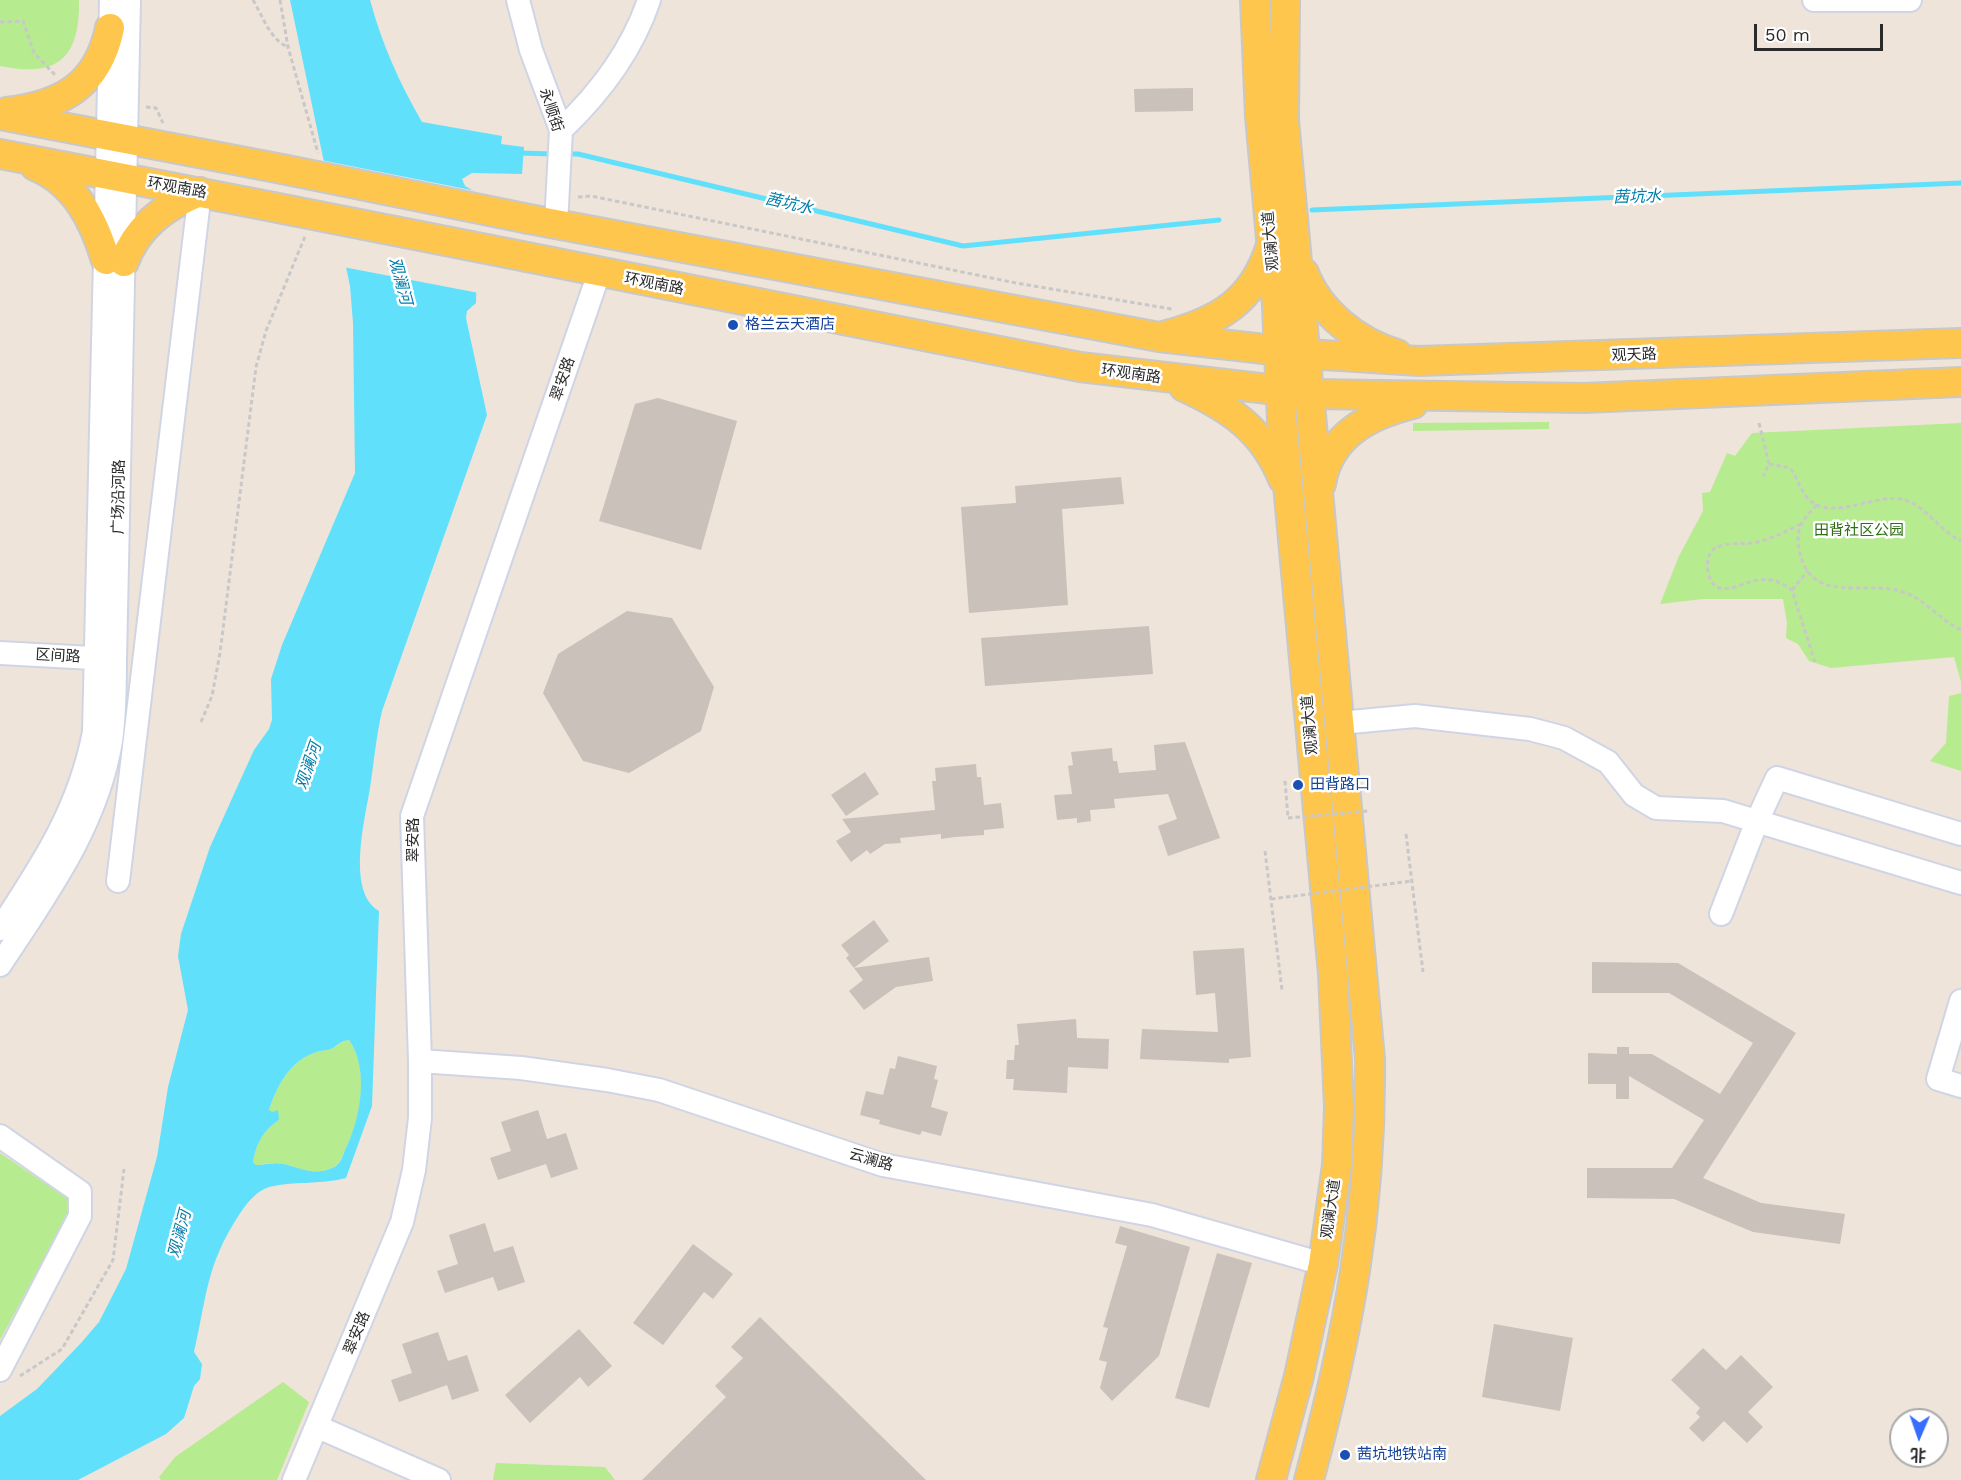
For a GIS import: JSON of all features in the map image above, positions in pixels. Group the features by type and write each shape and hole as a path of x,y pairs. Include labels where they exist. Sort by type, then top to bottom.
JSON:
{"main road":[{"name":"观澜大道","path":"1255,0 1260,116 1272,243 1289,493 1338,1051 1337,1165 1323,1264 1299,1376 1271,1480"},
{"name":"观澜大道","path":"1285,0 1284,120 1308,354 1370,1059 1371,1132 1353,1293 1337,1373 1309,1480"},
{"path":"0,114 51,103 80,86 101,61 110,28"},
{"path":"0,114 279,169 552,214 1159,337 1308,354"},
{"path":"5,155 42,169 70,190 90,218 115,261 154,218 177,202 200,192"},
{"name":"环观南路","path":"5,155 1080,367 1169,380 1311,394"},
{"path":"270,206 279,169"},
{"path":"1159,337 1189,329 1214,318 1244,297 1264,266 1272,243"},
{"path":"1298,257 1312,291 1336,319 1385,351 1419,361"},
{"name":"观天路","path":"1308,354 1419,361 1961,343"},
{"path":"1582,356 1584,398"},
{"path":"1169,380 1218,402 1237,415 1273,458 1289,493"},
{"path":"1311,394 1449,398 1584,398 1961,382"},
{"path":"1319,498 1329,458 1336,444 1347,432 1400,407 1449,398"}],"street":[{"name":"广场沿河路","path":"111,0 110,28 118,139"},
{"name":"广场沿河路","path":"0,965 58,877 97,796 111,740 106,658 117,177 129,0"},
{"name":"永顺街","path":"518,0 531,50 561,136 552,214"},
{"path":"561,136 612,73 629,46 649,0"},
{"path":"1814,0 1910,0"},
{"path":"118,881 200,192"},
{"name":"翠安路","path":"294,1480 320,1423 402,1222 414,1170 420,1118 420,1061 412,816 599,273"},
{"name":"区间路","path":"0,653 106,658"},
{"name":"广场沿河路","path":"0,929 56,842 81,786 94,732 106,658"},
{"path":"1340,723 1415,716 1530,729 1564,738 1608,762 1634,795 1656,808 1723,811 1961,883"},
{"path":"1721,914 1757,821 1778,778 1961,834"},
{"path":"1961,1001 1938,1079 1961,1086"},
{"name":"云澜路","path":"420,1061 521,1068 659,1090 883,1165 1152,1215 1323,1264"},
{"path":"0,1136 80,1192 80,1216 9,1374"},
{"path":"320,1423 439,1480"}],"path":[{"path":"253,0 274,36 281,44 288,47"},
{"path":"280,0 288,47 320,163"},
{"path":"0,22 23,21 34,54 59,79"},
{"path":"552,214 591,196 1016,283 1174,309"},
{"path":"201,722 212,696 220,653 256,367 266,331 309,225"},
{"path":"1759,423 1768,464 1763,476"},
{"path":"1768,464 1790,468 1808,499 1817,505 1841,507 1879,499 1903,500 1913,503 1944,531 1961,541"},
{"path":"1817,505 1801,524 1797,534 1799,551 1808,572 1824,584 1836,588 1888,587 1905,592 1961,630"},
{"path":"1801,524 1761,542 1723,544 1716,548 1708,561 1710,578 1722,588 1736,588 1750,582 1768,579 1792,590 1815,662"},
{"path":"1792,590 1808,572"},
{"path":"1286,781 1288,818 1368,812"},
{"path":"1406,834 1423,972"},
{"path":"1265,851 1282,990"},
{"path":"1271,899 1412,881"},
{"path":"9,1374 62,1349 113,1260 124,1169"}],"green space":[{"path":"0,0 79,0 78,20 70,50 51,66 20,69 0,66"},
{"path":"1549,422 1549,429 1413,431 1413,423"},
{"name":"田背社区公园","path":"1961,423 1961,682 1954,657 1831,668 1809,661 1798,644 1786,638 1787,623 1783,599 1703,599 1660,604 1679,556 1703,511 1702,493 1710,492 1727,453 1735,456 1752,433"},
{"path":"1961,693 1961,771 1930,761 1946,743 1949,696"},
{"path":"349,1040 356,1052 359,1065 361,1095 351,1138 342,1158 332,1168 317,1172 274,1163 256,1165 253,1162 258,1143 269,1128 279,1120 269,1110 285,1076 305,1057 331,1049"},
{"path":"0,1153 67,1198 67,1217 0,1340"},
{"path":"283,1382 309,1402 277,1480 161,1480 159,1477 175,1457"},
{"path":"496,1463 605,1467 615,1480 493,1480"}],"water":[{"name":"观澜河","path":"290,0 370,0 392,62 422,122 502,136 501,144 524,147 522,174 472,173 462,179 465,186 479,194 476,303 467,311 466,318 487,415 382,711 378,730 360,854 363,888 369,902 379,911 372,1106 346,1178 326,1182 278,1185 264,1189 248,1202 228,1233 209,1281 194,1352 202,1364 200,1379 194,1386 184,1418 166,1434 78,1480 0,1480 0,1416 37,1389 99,1322 126,1269 157,1157 168,1087 188,1010 178,956 181,934 210,847 254,750 269,729 272,720 271,679 282,645 355,473 353,323 350,286","holes":["346,1040 349,1040 355,1052 361,1080 358,1110 350,1138 339,1163 335,1167 320,1171 280,1163 256,1165 253,1162 258,1143 269,1128 279,1120 278,1110 272,1112 269,1110 272,1101 280,1084 291,1069 305,1057 331,1049"]}],"pier":[{"path":"321,160 481,192 479,293 343,267"}],"building":[{"path":"1193,88 1193,111 1135,112 1134,89"},
{"path":"658,398 737,421 701,550 599,521 635,404"},
{"path":"1121,477 1124,504 1062,509 1068,605 969,613 961,507 1016,503 1015,486"},
{"path":"627,611 672,618 714,687 701,731 629,773 583,761 543,693 558,654"},
{"path":"1149,626 1153,674 985,686 981,638"},
{"path":"1185,742 1220,838 1168,856 1158,826 1177,819 1168,794 1114,799 1115,808 1090,810 1091,821 1077,823 1077,818 1057,820 1054,795 1072,794 1068,766 1073,765 1071,752 1112,748 1113,761 1117,761 1119,773 1156,770 1154,745"},
{"path":"976,764 977,777 981,777 984,805 1001,803 1004,828 984,830 984,835 941,839 941,834 900,838 901,843 885,844 870,854 867,850 851,862 836,841 851,832 842,819 935,810 932,781 936,781 935,768"},
{"path":"865,772 879,794 846,816 831,795"},
{"path":"874,920 889,941 854,968 846,958 849,955 841,945"},
{"path":"1244,948 1251,1057 1229,1059 1229,1063 1140,1059 1142,1029 1218,1032 1215,993 1196,995 1193,951"},
{"path":"929,957 933,981 896,987 864,1010 849,991 863,980 854,968"},
{"path":"1592,962 1678,963 1796,1033 1703,1178 1761,1203 1845,1214 1840,1244 1753,1232 1674,1199 1587,1198 1587,1168 1672,1168 1704,1120 1629,1076 1629,1099 1616,1099 1616,1084 1588,1084 1588,1053 1617,1054 1617,1047 1629,1047 1629,1054 1652,1054 1720,1094 1753,1043 1669,993 1592,993"},
{"path":"1076,1019 1077,1038 1109,1039 1108,1069 1068,1067 1067,1093 1013,1090 1014,1079 1006,1079 1007,1060 1014,1060 1015,1045 1019,1045 1017,1024"},
{"path":"898,1056 937,1066 934,1079 938,1080 931,1107 948,1112 941,1136 922,1131 920,1135 879,1124 880,1120 860,1115 866,1091 883,1095 890,1068 895,1069"},
{"path":"538,1110 547,1139 566,1133 578,1169 551,1178 546,1164 498,1180 490,1158 511,1151 501,1122"},
{"path":"485,1223 494,1252 513,1246 525,1282 498,1291 493,1277 445,1293 437,1271 458,1264 449,1235"},
{"path":"1120,1226 1190,1247 1159,1356 1112,1401 1100,1388 1107,1362 1099,1360 1108,1328 1103,1327 1127,1246 1115,1243"},
{"path":"693,1244 733,1274 713,1299 704,1292 663,1345 633,1323"},
{"path":"1217,1253 1252,1263 1209,1408 1175,1398"},
{"path":"760,1317 926,1480 642,1480 726,1397 715,1386 743,1358 731,1347"},
{"path":"1494,1324 1573,1338 1560,1411 1482,1397"},
{"path":"579,1329 612,1366 588,1387 580,1377 530,1423 505,1395"},
{"path":"438,1332 448,1361 467,1355 479,1391 452,1400 447,1385 399,1402 391,1380 412,1373 402,1344"},
{"path":"1703,1348 1726,1370 1741,1355 1773,1387 1748,1412 1763,1427 1747,1443 1724,1421 1703,1442 1689,1428 1700,1417 1696,1413 1700,1408 1671,1380"}],"waterway":[{"name":"茜坑水","path":"518,153 554,154"},
{"name":"茜坑水","path":"566,154 578,154 963,246 1219,220"},
{"name":"茜坑水","path":"1312,210 1961,183"}],"place":[{"name":"格兰云天酒店","path":"733,325"},
{"name":"田背路口","path":"1298,785"},
{"name":"茜坑地铁站南","path":"1345,1455"}]}
